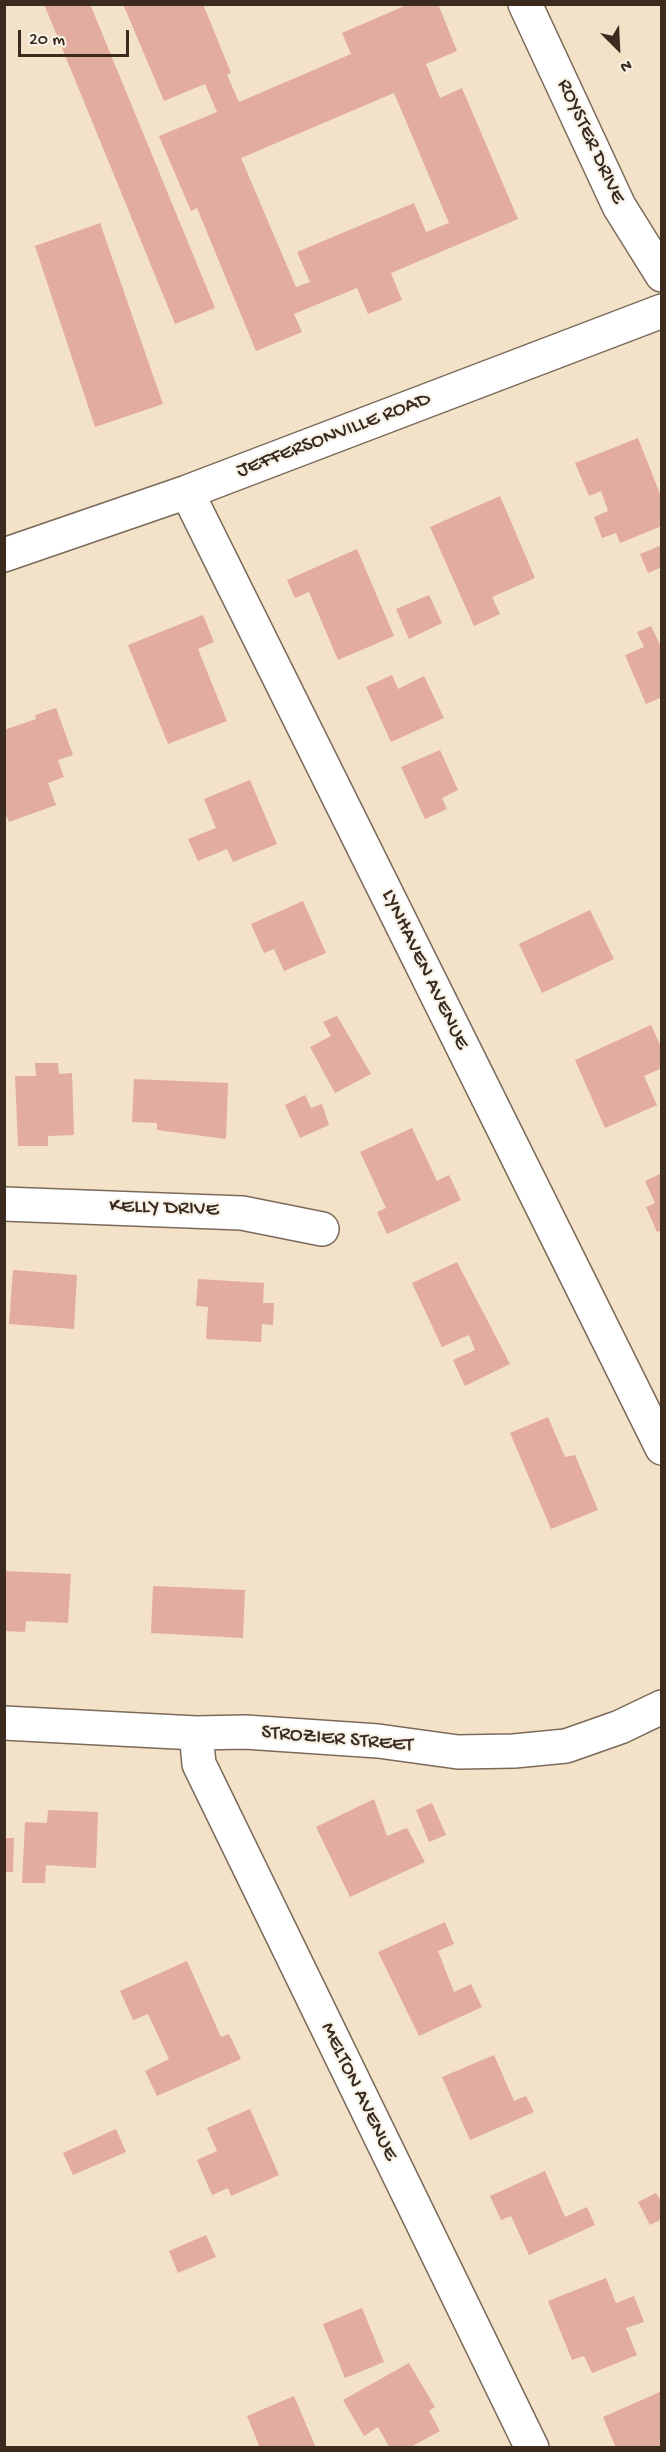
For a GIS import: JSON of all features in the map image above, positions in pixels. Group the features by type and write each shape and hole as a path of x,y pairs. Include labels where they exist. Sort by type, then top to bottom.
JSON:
{"street":[{"name":"ROYSTER DRIVE","path":"525,4 619,206 662,275"},
{"name":"JEFFERSONVILLE ROAD","path":"4,555 187,492 662,311"},
{"name":"LYNHAVEN AVENUE","path":"187,492 662,1448"},
{"name":"KELLY DRIVE","path":"4,1204 242,1213 322,1229"},
{"name":"STROZIER STREET","path":"4,1723 196,1733 245,1732 344,1739 458,1752 514,1751 566,1746 662,1707"},
{"name":"MELTON AVENUE","path":"196,1733 199,1764 532,2448"}],"building":[{"path":"44,4 90,4 215,308 175,324"},
{"path":"123,4 203,4 231,73 227,75 239,102 351,54 342,33 409,4 438,4 457,51 426,64 440,98 462,88 518,219 391,273 402,300 368,314 357,288 294,314 302,332 256,351 197,208 191,211 159,136 217,112 205,84 164,101","holes":["394,93 449,223 426,232 414,203 297,252 310,282 296,287 241,158"]},
{"path":"100,223 163,404 95,427 35,246"},
{"path":"638,438 662,499 662,526 620,543 616,533 602,538 594,517 608,511 601,491 589,496 575,463"},
{"path":"500,496 535,578 492,597 500,614 474,626 430,527"},
{"path":"662,545 662,567 648,573 640,554"},
{"path":"357,549 394,636 338,660 309,592 295,598 287,580"},
{"path":"429,595 442,623 409,639 396,609"},
{"path":"203,615 214,642 198,649 227,721 168,744 128,645"},
{"path":"651,626 662,649 662,697 646,704 625,655 644,647 637,632"},
{"path":"392,675 398,689 424,676 444,718 391,742 366,687"},
{"path":"56,708 73,755 58,760 64,777 48,783 56,805 9,822 4,811 4,730 36,719 35,715"},
{"path":"440,750 458,790 442,798 447,809 425,819 401,767"},
{"path":"250,780 277,844 233,862 227,849 198,861 188,839 216,828 204,799"},
{"path":"303,901 326,953 284,971 274,949 264,953 251,924"},
{"path":"590,910 614,959 542,993 519,944"},
{"path":"337,1016 371,1074 335,1093 310,1047 331,1036 323,1022"},
{"path":"651,1025 662,1049 662,1068 644,1076 657,1105 605,1128 575,1060"},
{"path":"35,1063 58,1063 59,1074 72,1073 74,1135 48,1136 48,1146 18,1146 15,1076 36,1076"},
{"path":"134,1079 228,1083 226,1139 157,1130 157,1123 132,1122"},
{"path":"305,1095 311,1108 322,1104 329,1125 300,1138 285,1105"},
{"path":"412,1128 437,1181 449,1175 461,1200 387,1234 377,1212 386,1208 360,1152"},
{"path":"662,1173 662,1230 657,1232 646,1207 655,1203 645,1181"},
{"path":"457,1262 510,1364 465,1386 453,1360 475,1350 469,1335 442,1347 412,1283"},
{"path":"13,1270 77,1275 74,1329 9,1324"},
{"path":"198,1279 264,1283 263,1303 274,1303 273,1325 262,1324 261,1342 206,1339 208,1307 196,1306"},
{"path":"548,1417 565,1457 575,1455 598,1510 551,1529 510,1433"},
{"path":"4,1571 71,1574 68,1623 26,1621 25,1632 4,1631"},
{"path":"153,1586 245,1590 243,1638 151,1633"},
{"path":"374,1799 387,1836 407,1828 425,1862 350,1897 316,1827"},
{"path":"432,1803 446,1835 429,1842 416,1810"},
{"path":"48,1810 98,1812 96,1868 46,1865 45,1883 22,1883 25,1822 47,1823"},
{"path":"4,1838 14,1838 13,1872 4,1872"},
{"path":"445,1922 454,1944 438,1951 454,1992 471,1984 482,2007 419,2036 378,1952"},
{"path":"187,1961 221,2037 229,2034 241,2059 157,2096 145,2071 169,2059 148,2014 133,2020 120,1991"},
{"path":"494,2055 514,2101 526,2096 534,2112 470,2140 442,2077"},
{"path":"250,2109 279,2175 231,2196 228,2188 212,2195 197,2160 217,2151 207,2128"},
{"path":"116,2129 126,2152 73,2175 63,2153"},
{"path":"545,2171 565,2217 587,2207 595,2225 529,2255 511,2216 501,2220 490,2196"},
{"path":"656,2193 659,2198 662,2197 662,2219 650,2225 638,2202"},
{"path":"206,2235 216,2257 178,2273 169,2251"},
{"path":"606,2278 616,2303 634,2296 644,2322 626,2328 637,2355 592,2373 584,2356 572,2360 548,2301"},
{"path":"362,2308 384,2362 345,2378 323,2324"},
{"path":"409,2363 435,2407 429,2411 440,2431 409,2448 390,2448 378,2427 364,2436 343,2400"},
{"path":"662,2391 662,2448 616,2448 603,2417"},
{"path":"294,2396 316,2448 260,2448 247,2416"}]}
